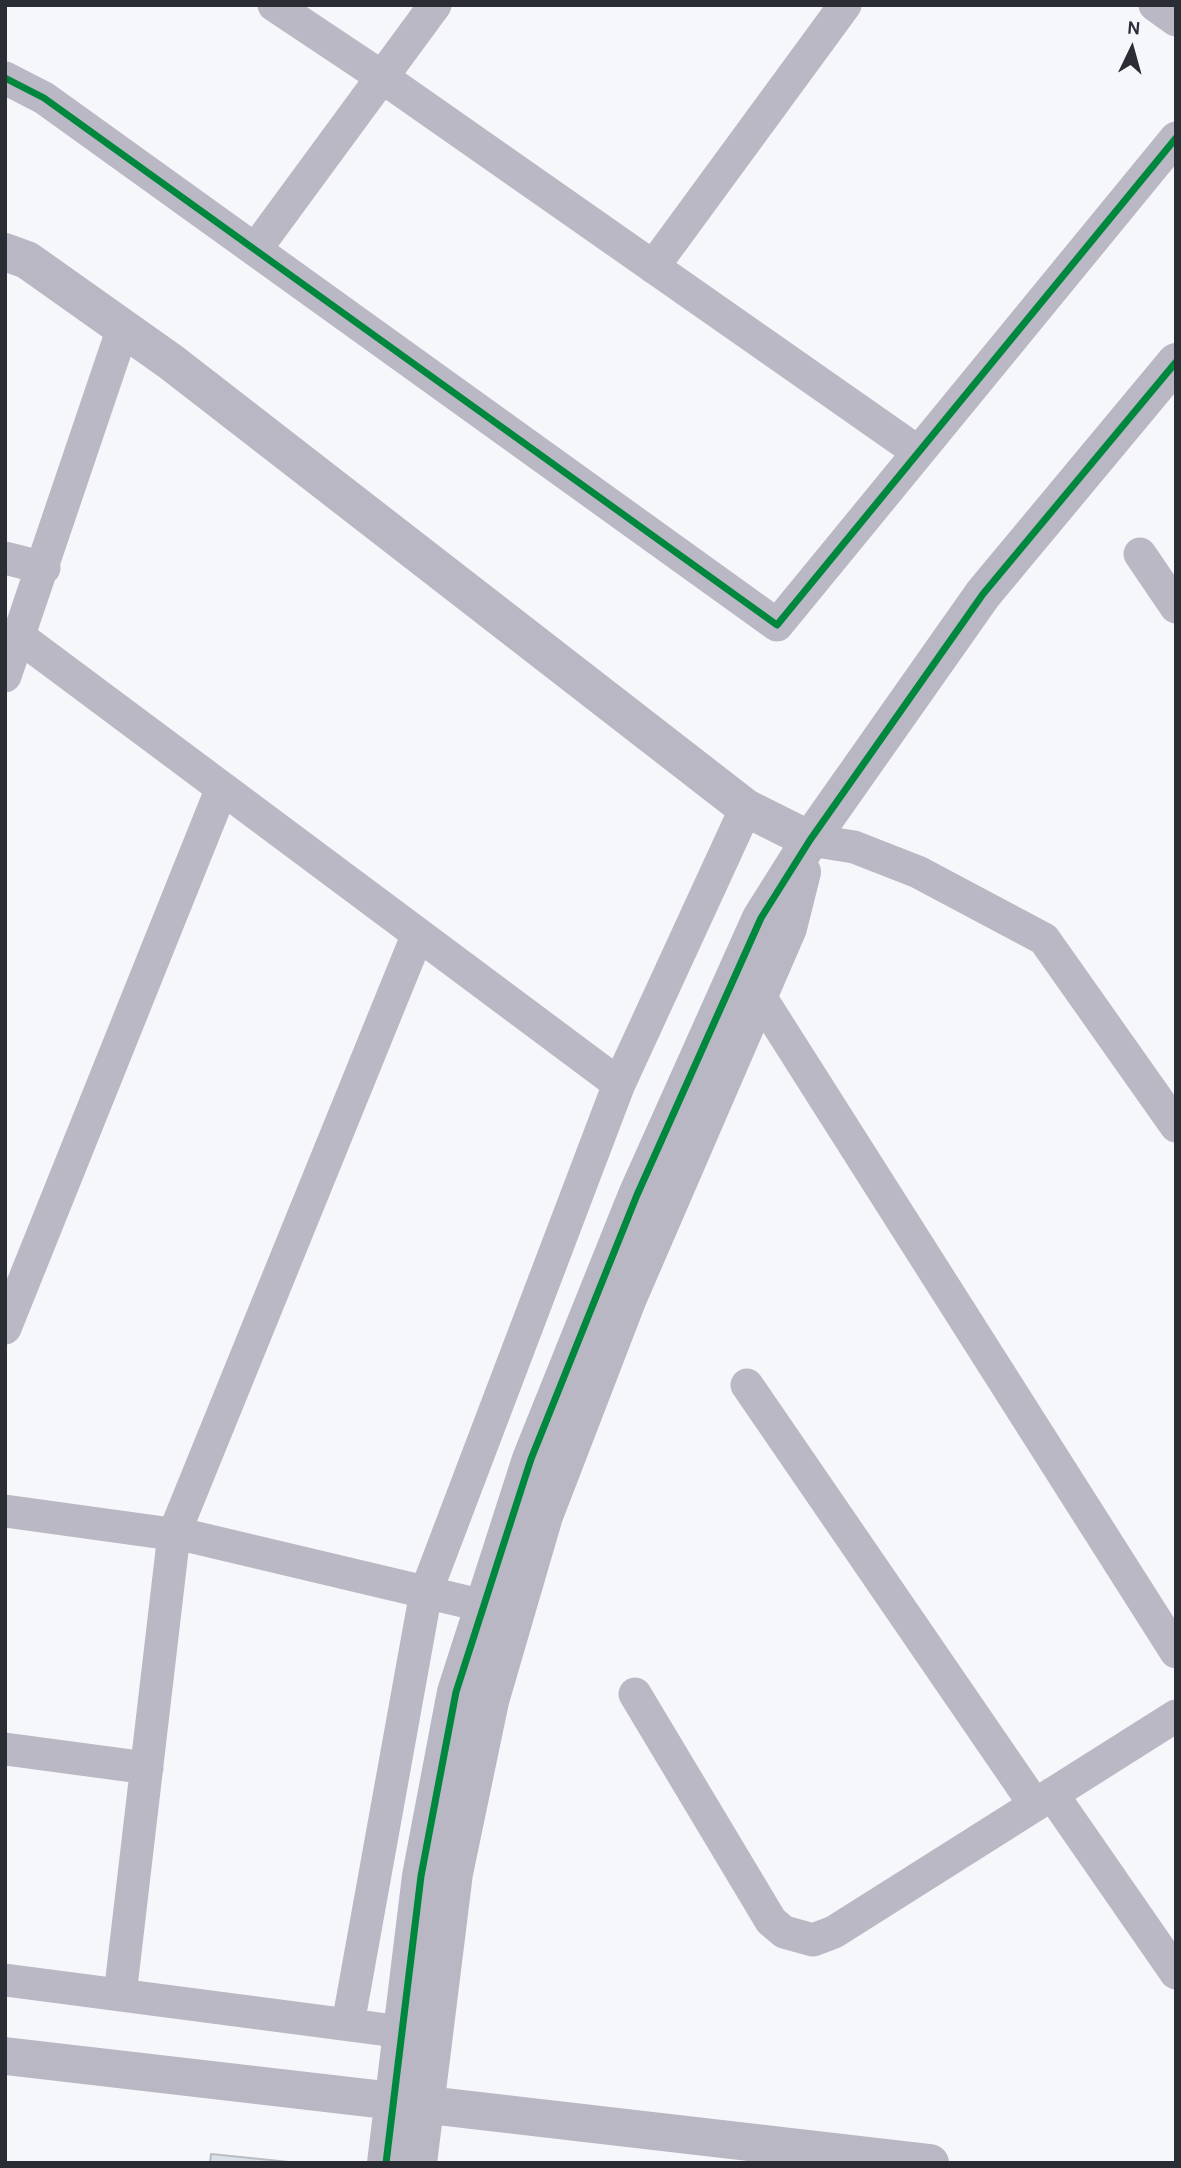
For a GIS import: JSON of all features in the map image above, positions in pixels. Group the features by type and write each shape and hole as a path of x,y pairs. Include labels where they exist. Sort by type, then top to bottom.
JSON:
{"street":[{"path":"274,5 383,76 918,452"},
{"path":"255,250 435,5"},
{"path":"653,267 845,5"},
{"path":"1155,5 1176,20"},
{"path":"5,78 44,98 777,625 1176,138"},
{"path":"5,252 27,260 123,328 746,808 810,840 853,847 918,872 1044,939 1176,1126"},
{"path":"5,676 44,568 123,328"},
{"path":"386,2163 409,2103 417,2033 421,1876 456,1692 531,1459 636,1195 761,918 810,840 983,594 1176,362"},
{"path":"1140,554 1176,607"},
{"path":"5,558 44,568"},
{"path":"20,638 619,1084"},
{"path":"5,1328 222,788"},
{"path":"348,2024 426,1592 619,1084 746,808"},
{"path":"417,2033 490,1701 544,1516 628,1298 788,928 810,840"},
{"path":"120,1995 174,1535 418,934"},
{"path":"759,995 1176,1652"},
{"path":"747,1385 1044,1799 1176,1973"},
{"path":"5,1511 174,1535 484,1605"},
{"path":"635,1694 771,1921 784,1932 813,1940 834,1932 1176,1716"},
{"path":"5,1749 147,1768"},
{"path":"5,1980 417,2033"},
{"path":"5,2056 922,2162"},
{"path":"409,2103 418,2163"}],"building":[{"path":"211,2154 299,2163 210,2163"}],"cycle path":[{"path":"5,78 44,98 777,625 1176,138"},
{"path":"386,2163 421,1876 456,1692 531,1459 637,1195 761,918 810,840 983,594 1176,362"}]}
